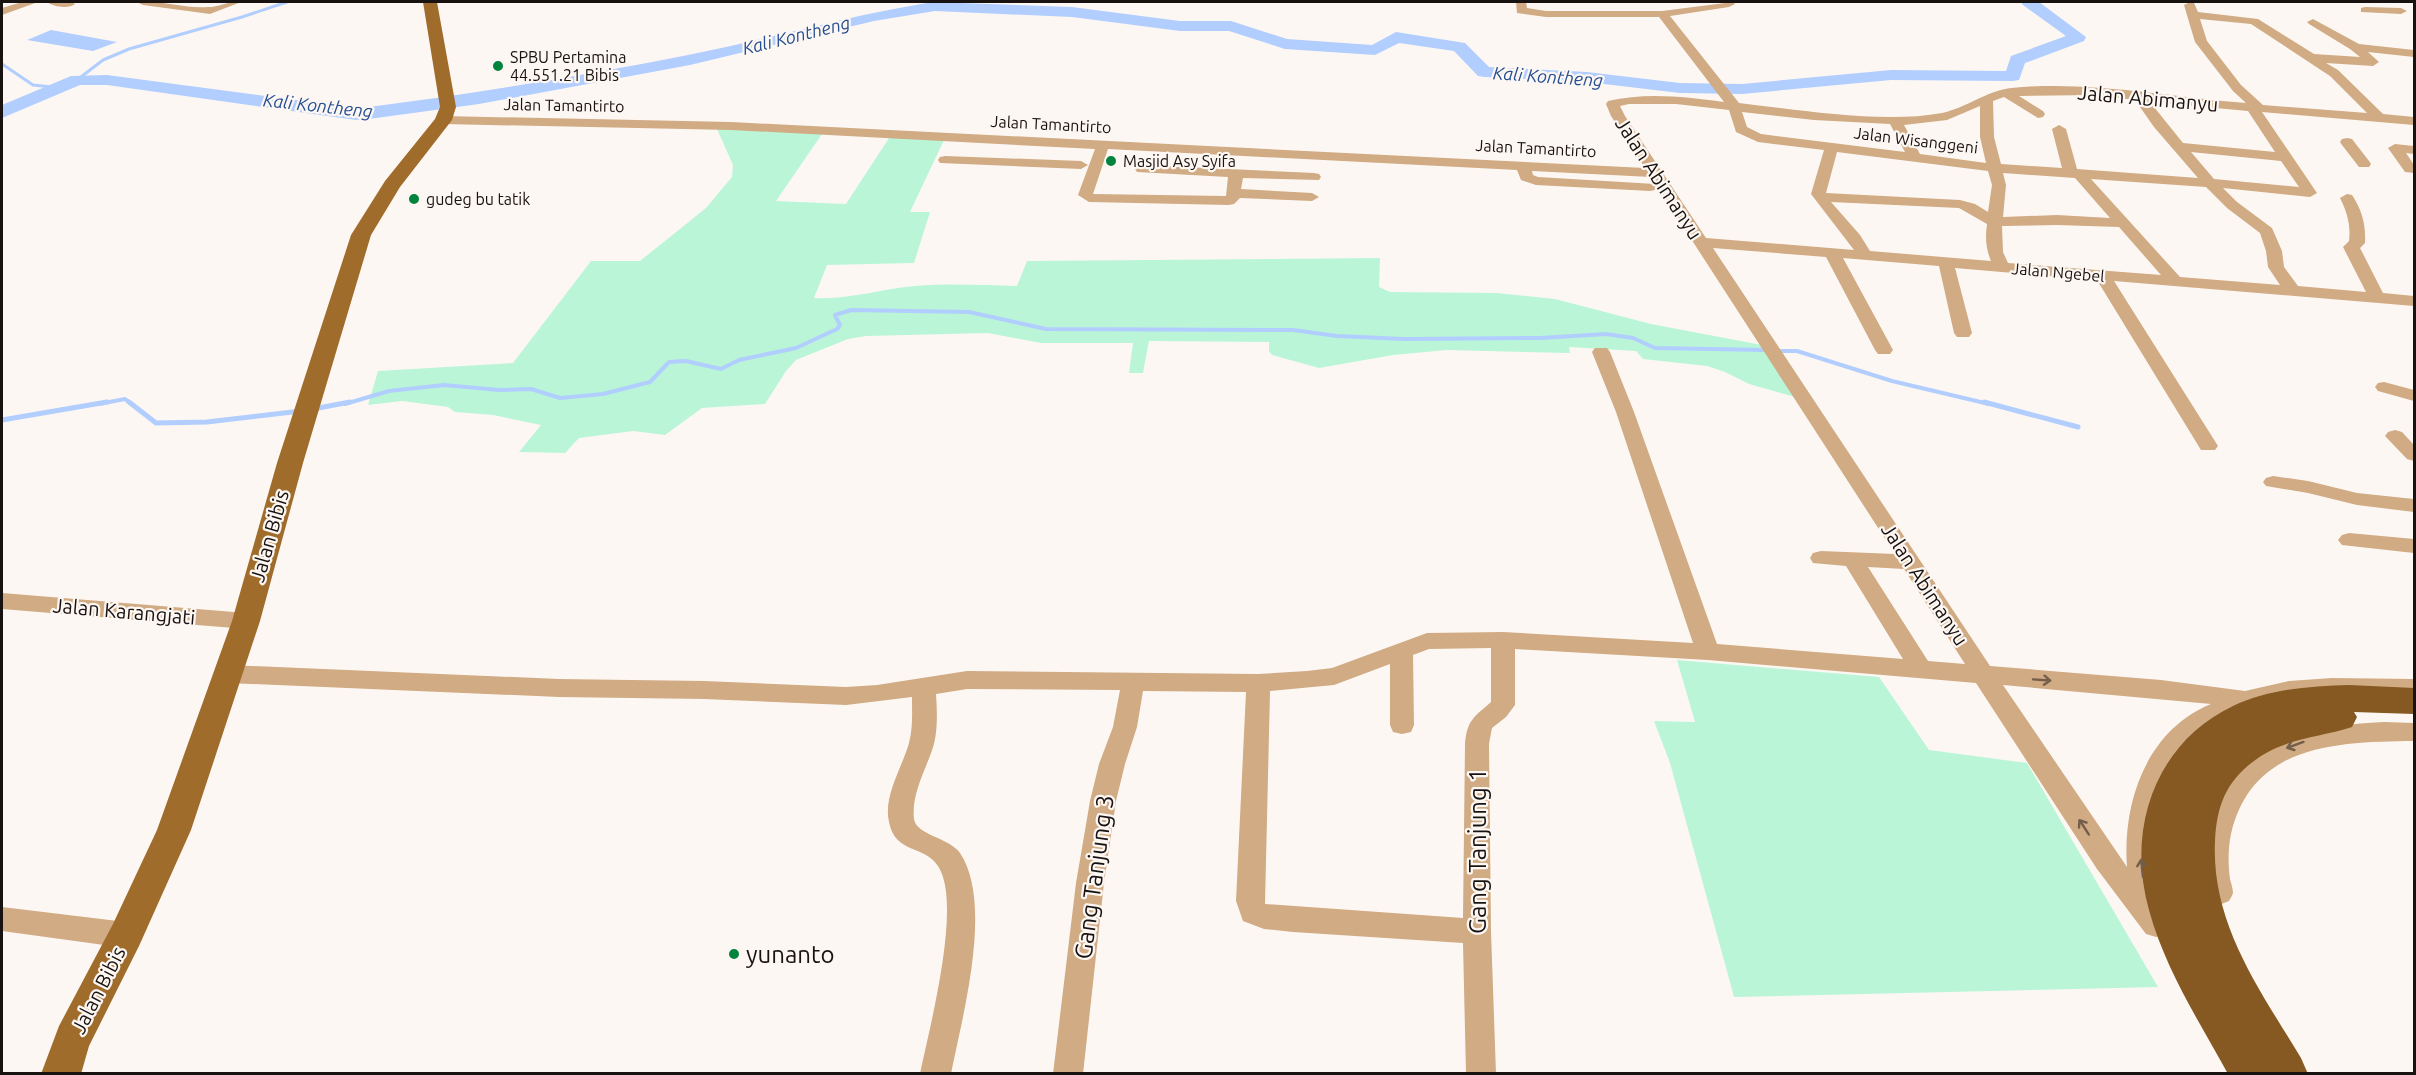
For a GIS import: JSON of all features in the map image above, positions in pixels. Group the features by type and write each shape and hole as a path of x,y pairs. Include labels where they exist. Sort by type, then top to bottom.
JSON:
{"highway":[{"path":"2254,1074 2180,939 2169,908 2160,853 2168,797 2177,776 2188,759 2215,735 2241,718 2273,706 2333,698 2415,701"},
{"path":"2285,1074 2243,1002 2206,927 2194,866 2196,826 2202,802 2210,784 2222,769 2240,753 2295,724 2338,717 2415,719"}],"main road":[{"path":"430,2 446,108"},
{"name":"Jalan Bibis","path":"61,1074 63,1061 73,1039 126,935 174,830 246,621 290,463 345,289 348,269 361,235 446,108"}],"street":[{"path":"2,12 32,2"},
{"path":"53,2 69,3"},
{"path":"142,2 210,11 235,2"},
{"path":"1521,2 1521,11 1534,14 1662,14 1710,4 1729,4"},
{"path":"2189,2 2201,42 2256,108 2285,157"},
{"path":"2385,2 2406,11"},
{"path":"2365,10 2406,11"},
{"name":"Jalan Wisanggeni","path":"1662,14 1734,106 1741,129 1752,136 1996,168 2210,183 2310,193 2285,157"},
{"path":"2193,15 2254,21 2313,58 2352,89 2379,118"},
{"path":"2313,22 2354,46 2373,62 2313,58"},
{"path":"2354,46 2415,53"},
{"path":"2230,106 2240,100 2237,87"},
{"name":"Jalan Abimanyu","path":"2156,925 2118,878 1983,675 1618,116 1613,104 1622,101 1652,99 1814,116 1895,121 1947,116 2006,93 2094,91 2230,106 2415,121"},
{"path":"2006,93 2038,114"},
{"path":"2139,96 2159,124 2210,183 2232,205 2267,231 2274,250 2276,267 2292,290"},
{"path":"1986,99 1987,137 1999,185 1994,222 1994,246 2002,267"},
{"name":"Jalan Tamantirto","path":"446,108 731,126 1523,165 1526,177 1536,181 1661,180"},
{"path":"1895,121 1915,158"},
{"path":"2059,129 2066,161 2076,175 2175,281"},
{"path":"1015,162 1024,140"},
{"path":"2347,142 2364,164"},
{"path":"1103,145 1086,197 1229,201 1232,200 1234,193 1225,151"},
{"path":"1134,200 1147,147"},
{"path":"2180,147 2285,157"},
{"path":"1831,148 1818,191 1820,197 1856,240 1864,255"},
{"path":"2408,169 2395,148 2415,150"},
{"path":"1234,193 1312,203 1317,155"},
{"path":"945,160 1081,165"},
{"path":"1142,169 1314,177"},
{"path":"1186,201 1194,172"},
{"path":"1820,197 1960,204 1970,207 1994,222 2057,220 2122,223"},
{"path":"2347,198 2356,213 2359,230 2357,243 2351,247 2377,298"},
{"name":"Jalan Ngebel","path":"1701,242 2415,301"},
{"path":"1832,253 1884,350"},
{"path":"1946,262 1963,333"},
{"path":"2103,276 2208,446"},
{"path":"1601,352 1625,412 1708,652"},
{"path":"2384,387 2415,396"},
{"path":"2395,436 2415,455"},
{"path":"2273,482 2308,487 2357,499 2415,506"},
{"path":"2349,540 2415,546"},
{"path":"1821,558 1910,562"},
{"path":"1852,559 1922,670"},
{"name":"Jalan Karangjati","path":"2,601 246,621"},
{"path":"228,674 558,688 704,690 846,696 877,694 968,680 1258,683 1307,681 1334,676 1401,650 1436,640 1503,639 1708,652 2161,688 2242,699"},
{"name":"Gang Tanjung 1","path":"1481,1074 1477,931 1478,733 1482,720 1503,705 1503,639"},
{"path":"1401,650 1402,725"},
{"name":"Gang Tanjung 3","path":"1068,1074 1090,883 1103,801 1125,727 1133,682"},
{"path":"1258,683 1250,901 1253,912 1264,917 1293,920 1477,931"},
{"path":"2234,1074 2156,925 2146,898 2140,850 2144,801 2150,780 2158,764 2179,737 2206,717 2242,699 2270,692 2328,685 2415,688"},
{"path":"924,686 923,736 903,799 901,822 907,834 945,854 957,880 961,908 959,942 935,1074"},
{"path":"2308,1074 2256,986 2226,925 2217,888 2216,870 2221,819 2226,803 2238,784 2253,770 2286,748 2315,738 2344,732 2415,732"},
{"path":"2,919 126,935"}],"green space":[{"path":"717,129 822,134 776,201 846,204 891,135 945,138 910,212 930,212 914,263 827,265 814,298 839,297 928,285 1017,286 1027,261 1380,258 1379,287 1390,292 1496,293 1555,299 1651,324 1762,345 1795,397 1749,384 1707,366 1643,359 1636,351 1569,347 1570,353 1447,350 1393,355 1319,368 1272,355 1269,351 1269,342 1149,341 1143,373 1129,373 1133,343 1041,343 988,333 866,336 848,339 796,360 786,371 765,404 702,408 665,435 633,431 579,438 565,453 519,452 541,425 493,415 455,412 448,407 402,401 368,405 378,371 513,363 591,261 640,261 706,208 732,177 733,165"},
{"path":"1677,660 1879,677 1929,750 2027,763 2158,987 1734,997 1670,763 1654,721 1695,722"}],"water":[{"path":"51,30 117,42 93,51 27,40"}],"waterway":[{"path":"77,80 103,60 129,49 287,2"},
{"name":"Kali Kontheng","path":"2,112 77,80 107,80 356,114 369,113 479,98 690,60 874,16 935,6 1072,12 1180,26 1231,26 1285,44 1375,50 1396,37 1459,47 1484,72 1587,77 1680,88 1742,89 1891,75 2013,76 2017,60 2078,37 2029,2"},
{"path":"2,64 33,85 61,88"},
{"path":"345,404 389,391 444,385 499,390 531,389 560,398 603,394 650,382 669,362 686,361 721,369 739,360 796,348 837,329 840,325 835,315 851,310 969,312 1046,329 1293,330 1337,336 1404,339 1540,338 1606,334 1633,338 1655,348 1766,350"},
{"path":"1778,351 1797,351 1892,381 1989,404"},
{"path":"99,404 125,399 131,404"},
{"path":"2,420 107,402"},
{"path":"129,402 156,423 207,422 301,411"},
{"path":"313,409 350,402"},
{"path":"1984,402 2078,427"}],"place":[{"name":"SPBU Pertamina 44.551.21 Bibis","path":"498,66"},
{"name":"Masjid Asy Syifa","path":"1111,161"},
{"name":"gudeg bu tatik","path":"414,199"},
{"name":"yunanto","path":"734,954"}]}
